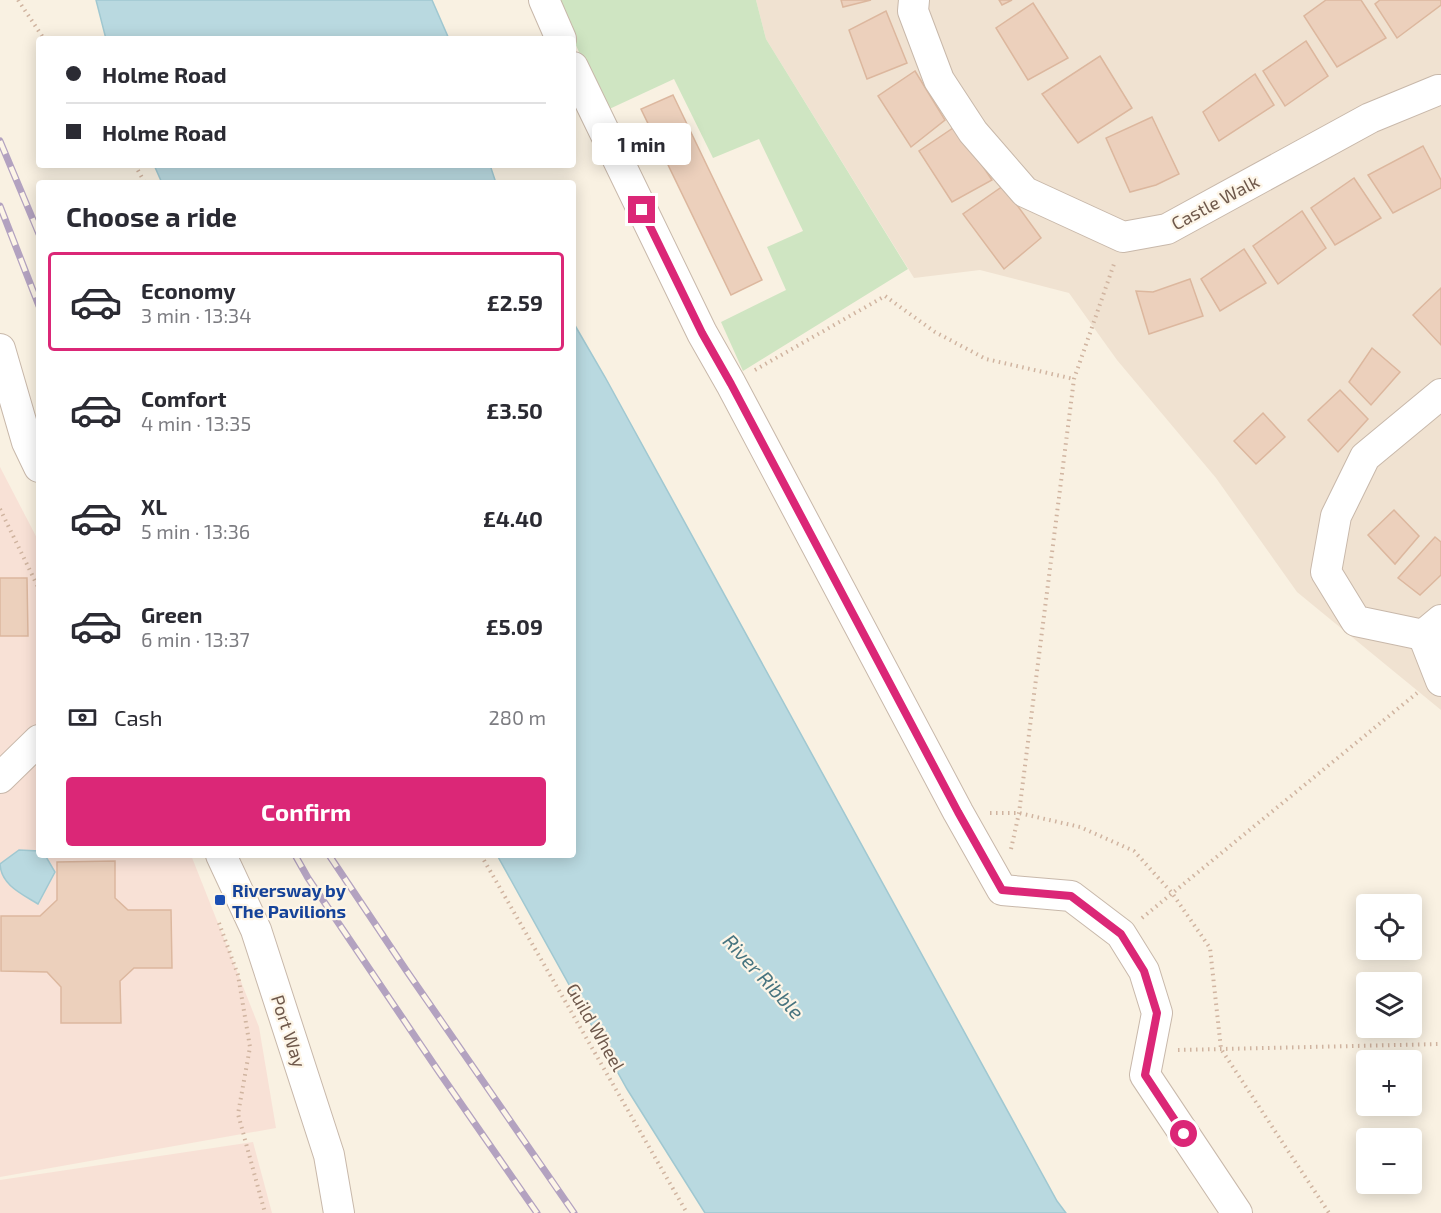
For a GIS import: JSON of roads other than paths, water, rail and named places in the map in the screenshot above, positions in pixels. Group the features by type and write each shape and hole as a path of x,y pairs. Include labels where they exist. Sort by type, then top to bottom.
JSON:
{"street":[{"path":"544,0 560,36"},
{"name":"Castle Walk","path":"914,0 913,11 939,80 973,132 1025,192 1123,237 1167,229 1370,118 1441,90"},
{"path":"576,73 702,333 1002,890 1071,896 1121,934 1144,971 1157,1013 1145,1075 1237,1213"},
{"path":"0,349 27,442 36,461"},
{"path":"1440,678 1432,628 1356,621 1326,572 1335,516 1365,457 1441,394"},
{"path":"0,777 36,743"},
{"name":"Port Way","path":"222,858 256,930 329,1155 339,1213"}],"water":[{"path":"96,0 432,0 448,36 105,36"},
{"path":"155,168 491,168 495,180 161,180"},
{"name":"River Ribble","path":"576,327 1057,1201 1066,1213 705,1213 627,1089 499,858 576,858"},
{"path":"19,850 36,851 36,858 47,858 55,872 38,904 8,883 0,864"}],"railway":[{"path":"0,141 36,227"},
{"path":"0,206 36,298"},
{"path":"297,858 439,1072 537,1213"},
{"path":"331,858 574,1213"}],"place":[{"name":"Riversway by The Pavilions","path":"220,900"}]}
